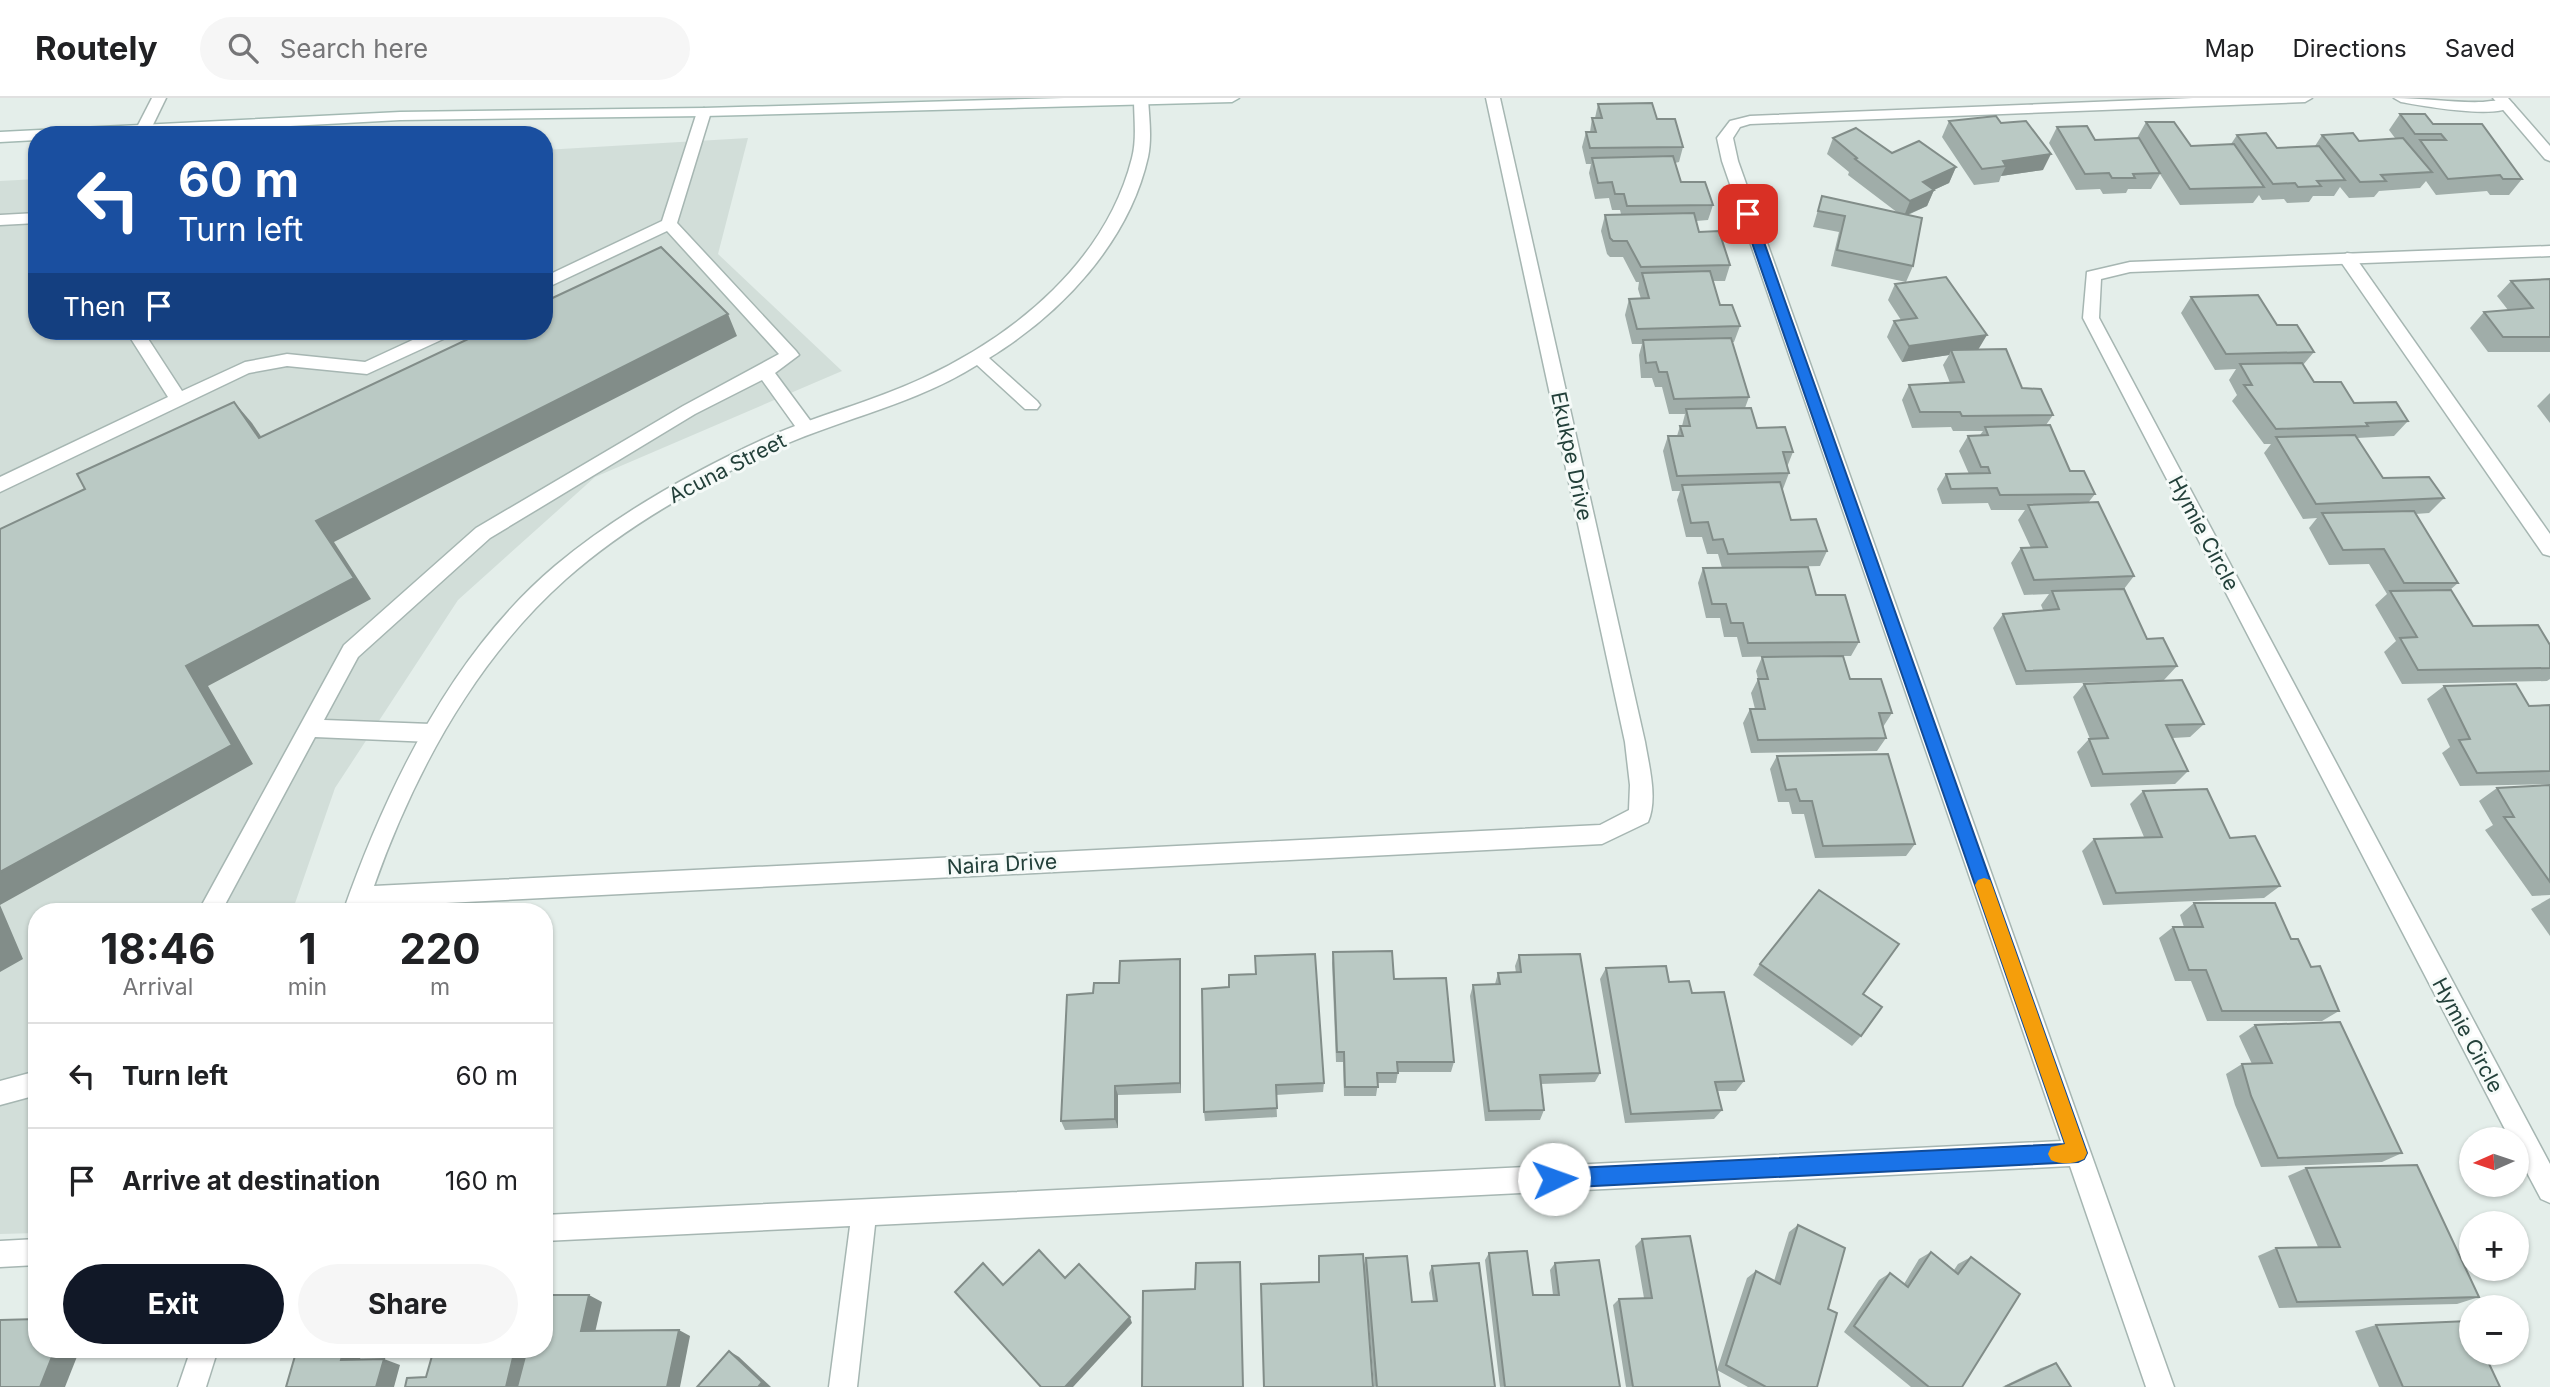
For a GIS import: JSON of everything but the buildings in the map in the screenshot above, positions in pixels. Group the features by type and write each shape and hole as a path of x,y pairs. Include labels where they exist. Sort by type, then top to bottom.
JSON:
{"street":[{"path":"145,126 159,98"},
{"path":"228,126 400,116 704,112 1232,98"},
{"name":"Ekukpe Drive","path":"1493,98 1635,742 1641,785 1640,815"},
{"path":"2160,1387 1730,162 1726,138 1735,124 1750,120 2305,98"},
{"path":"2401,98 2463,107 2503,102 2550,156"},
{"name":"Acuna Street","path":"356,903 391,814 431,733 495,640 563,570 630,520 704,476 806,428 928,384 978,357 1045,307 1100,248 1125,199 1140,156 1141,100"},
{"path":"553,280 669,224 704,112"},
{"path":"0,137 28,136"},
{"path":"0,220 28,218"},
{"path":"214,903 351,651 483,533 689,410 790,355 669,224"},
{"name":"Hymie Circle","path":"2550,251 2130,267 2093,275 2091,318 2550,1190"},
{"path":"2347,258 2550,549"},
{"path":"140,340 179,400"},
{"path":"0,485 245,368 287,360 367,368 427,340"},
{"path":"978,357 1031,405"},
{"path":"765,371 806,428"},
{"path":"310,728 431,733"},
{"name":"Naira Drive","path":"374,903 1602,834 1640,815"},
{"path":"0,1093 28,1085"},
{"path":"553,1228 2078,1153"},
{"path":"844,1387 864,1213"},
{"path":"0,1254 28,1252"},
{"path":"192,1387 202,1358"}],"shaded area":[{"path":"748,138 718,254 842,371 595,477 458,600 335,788 295,903 28,903 28,1233 0,1234 0,181 28,179 28,340 553,340 553,149"}],"slow traffic":[{"path":"1984,885 2078,1153 2057,1154"}],"route":[{"path":"1554,1179 2078,1153 1748,214"}]}
